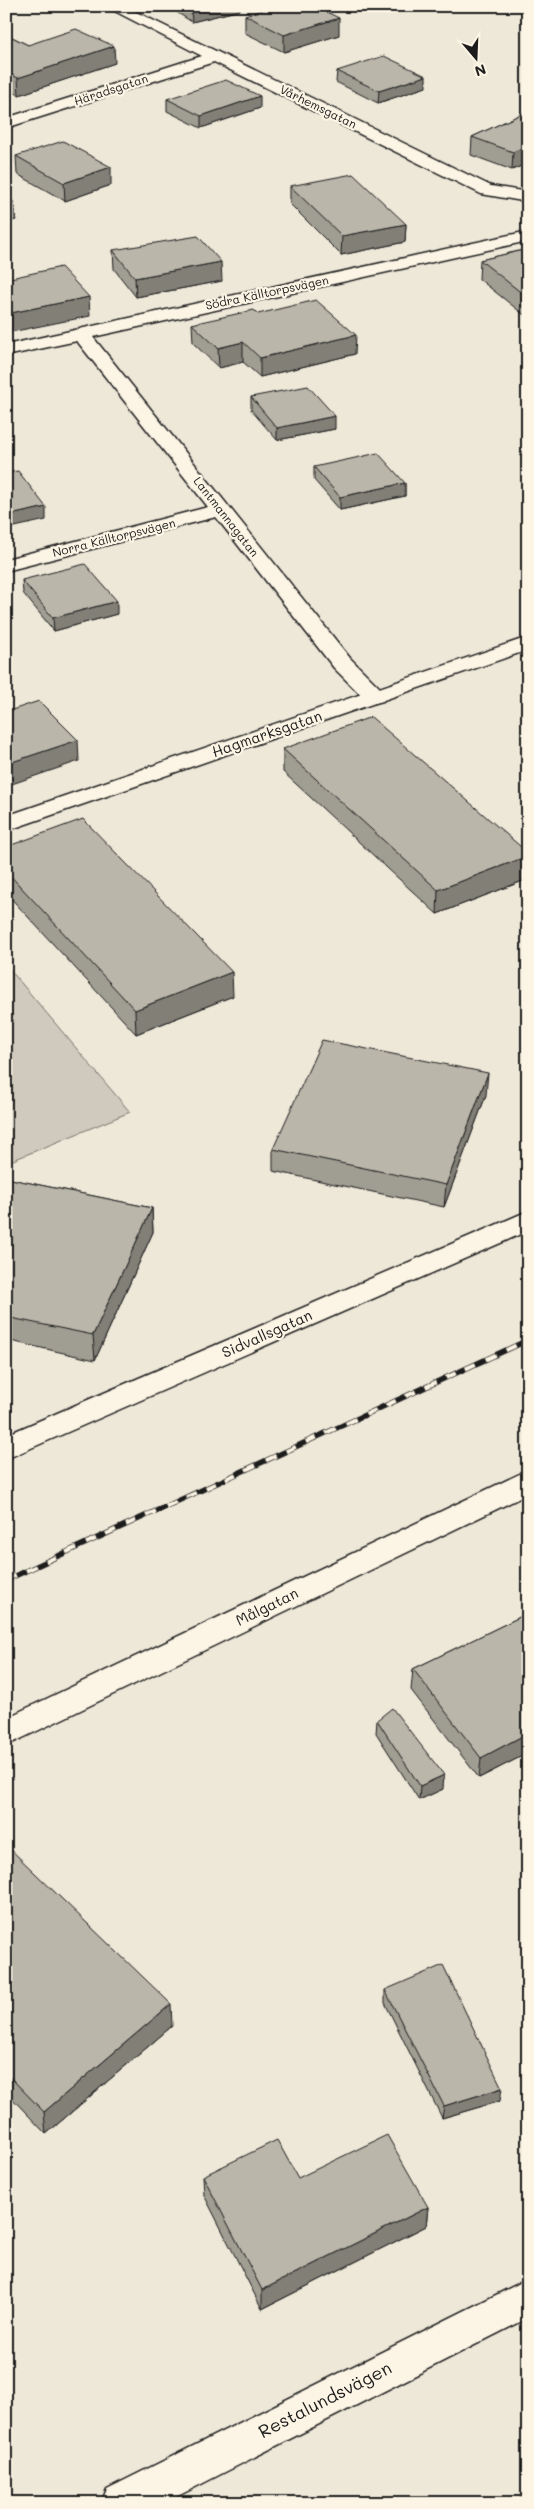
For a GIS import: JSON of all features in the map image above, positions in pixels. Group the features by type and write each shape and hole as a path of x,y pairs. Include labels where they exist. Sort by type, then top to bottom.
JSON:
{"street":[{"name":"Vårhemsgatan","path":"112,6 487,190 528,197"},
{"name":"Häradsgatan","path":"6,123 215,57"},
{"name":"Södra Källtorpsvägen","path":"6,351 528,236"},
{"name":"Lantmannagatan","path":"82,334 342,663 374,696"},
{"name":"Norra Källtorpsvägen","path":"6,565 222,510"},
{"name":"Hagmarksgatan","path":"6,824 528,643"},
{"name":"Sidvallsgatan","path":"6,1448 528,1220"},
{"name":"Målgatan","path":"6,1733 528,1482"},
{"name":"Restalundsvägen","path":"121,2503 528,2298"}],"shaded area":[{"path":"6,965 130,1112 6,1163"}],"building":[{"path":"185,6 209,6 191,10"},
{"path":"275,6 314,6 339,18 284,35 245,15"},
{"path":"76,29 114,46 18,78 6,72 6,34 28,45"},
{"path":"384,56 426,76 379,91 337,71"},
{"path":"226,80 260,96 201,116 167,99"},
{"path":"528,111 528,145 513,152 472,137"},
{"path":"63,141 111,167 64,183 16,156"},
{"path":"353,174 406,224 342,236 290,186"},
{"path":"6,197 14,202 6,204"},
{"path":"198,236 221,262 135,278 113,250"},
{"path":"528,249 528,298 480,260"},
{"path":"61,267 89,297 6,314 6,279"},
{"path":"316,300 356,335 260,358 243,342 218,348 192,324 254,310 258,314"},
{"path":"308,386 335,416 277,428 251,397"},
{"path":"378,453 405,483 340,497 314,467"},
{"path":"18,471 46,507 6,516 6,473"},
{"path":"85,564 117,601 53,618 22,580"},
{"path":"39,701 78,740 6,764 6,712"},
{"path":"371,717 528,853 528,856 438,890 283,749"},
{"path":"83,819 232,972 135,1010 6,871 6,847"},
{"path":"322,1040 488,1073 446,1185 273,1149"},
{"path":"6,1178 152,1208 93,1335 6,1317"},
{"path":"528,1613 528,1733 481,1758 413,1669"},
{"path":"392,1708 444,1775 420,1786 377,1720"},
{"path":"7,1846 171,2004 44,2112 6,2073"},
{"path":"443,1965 502,2088 444,2106 385,1990"},
{"path":"387,2135 428,2207 262,2290 203,2176 277,2140 298,2178"},
{"path":"528,2494 528,2503 512,2503"}],"railway":[{"path":"6,1580 528,1340"}]}
